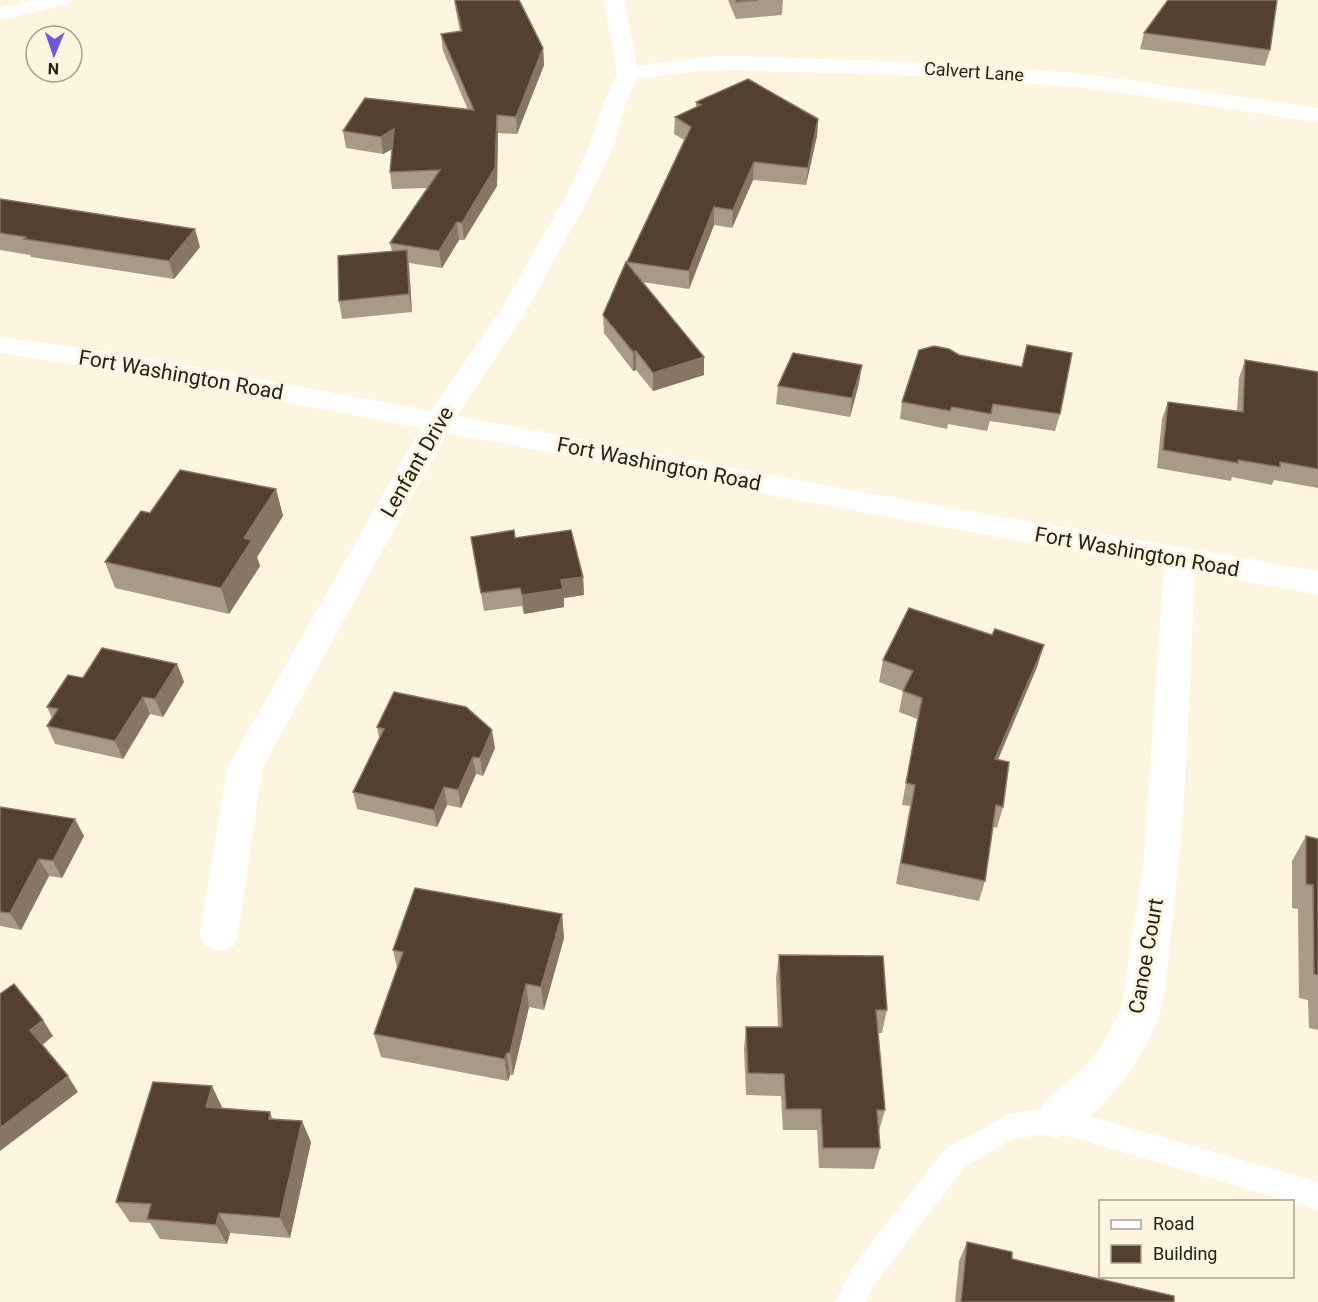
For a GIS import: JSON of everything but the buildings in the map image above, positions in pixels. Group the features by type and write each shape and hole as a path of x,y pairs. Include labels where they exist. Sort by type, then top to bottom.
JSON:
{"street":[{"path":"0,14 62,0"},
{"path":"614,0 628,74"},
{"name":"Calvert Lane","path":"628,74 700,64 729,63 953,70 1086,81 1318,115"},
{"name":"Lenfant Drive","path":"219,934 245,768 438,423 472,369 512,313 579,194 601,147 628,74"},
{"name":"Fort Washington Road","path":"0,345 126,363 1180,560 1318,583"},
{"name":"Canoe Court","path":"1055,1119 1106,1073 1129,1038 1142,1005 1162,859 1180,560"}],"lane":[{"path":"849,1302 864,1275 955,1158 1009,1127 1055,1119 1318,1196"}]}
